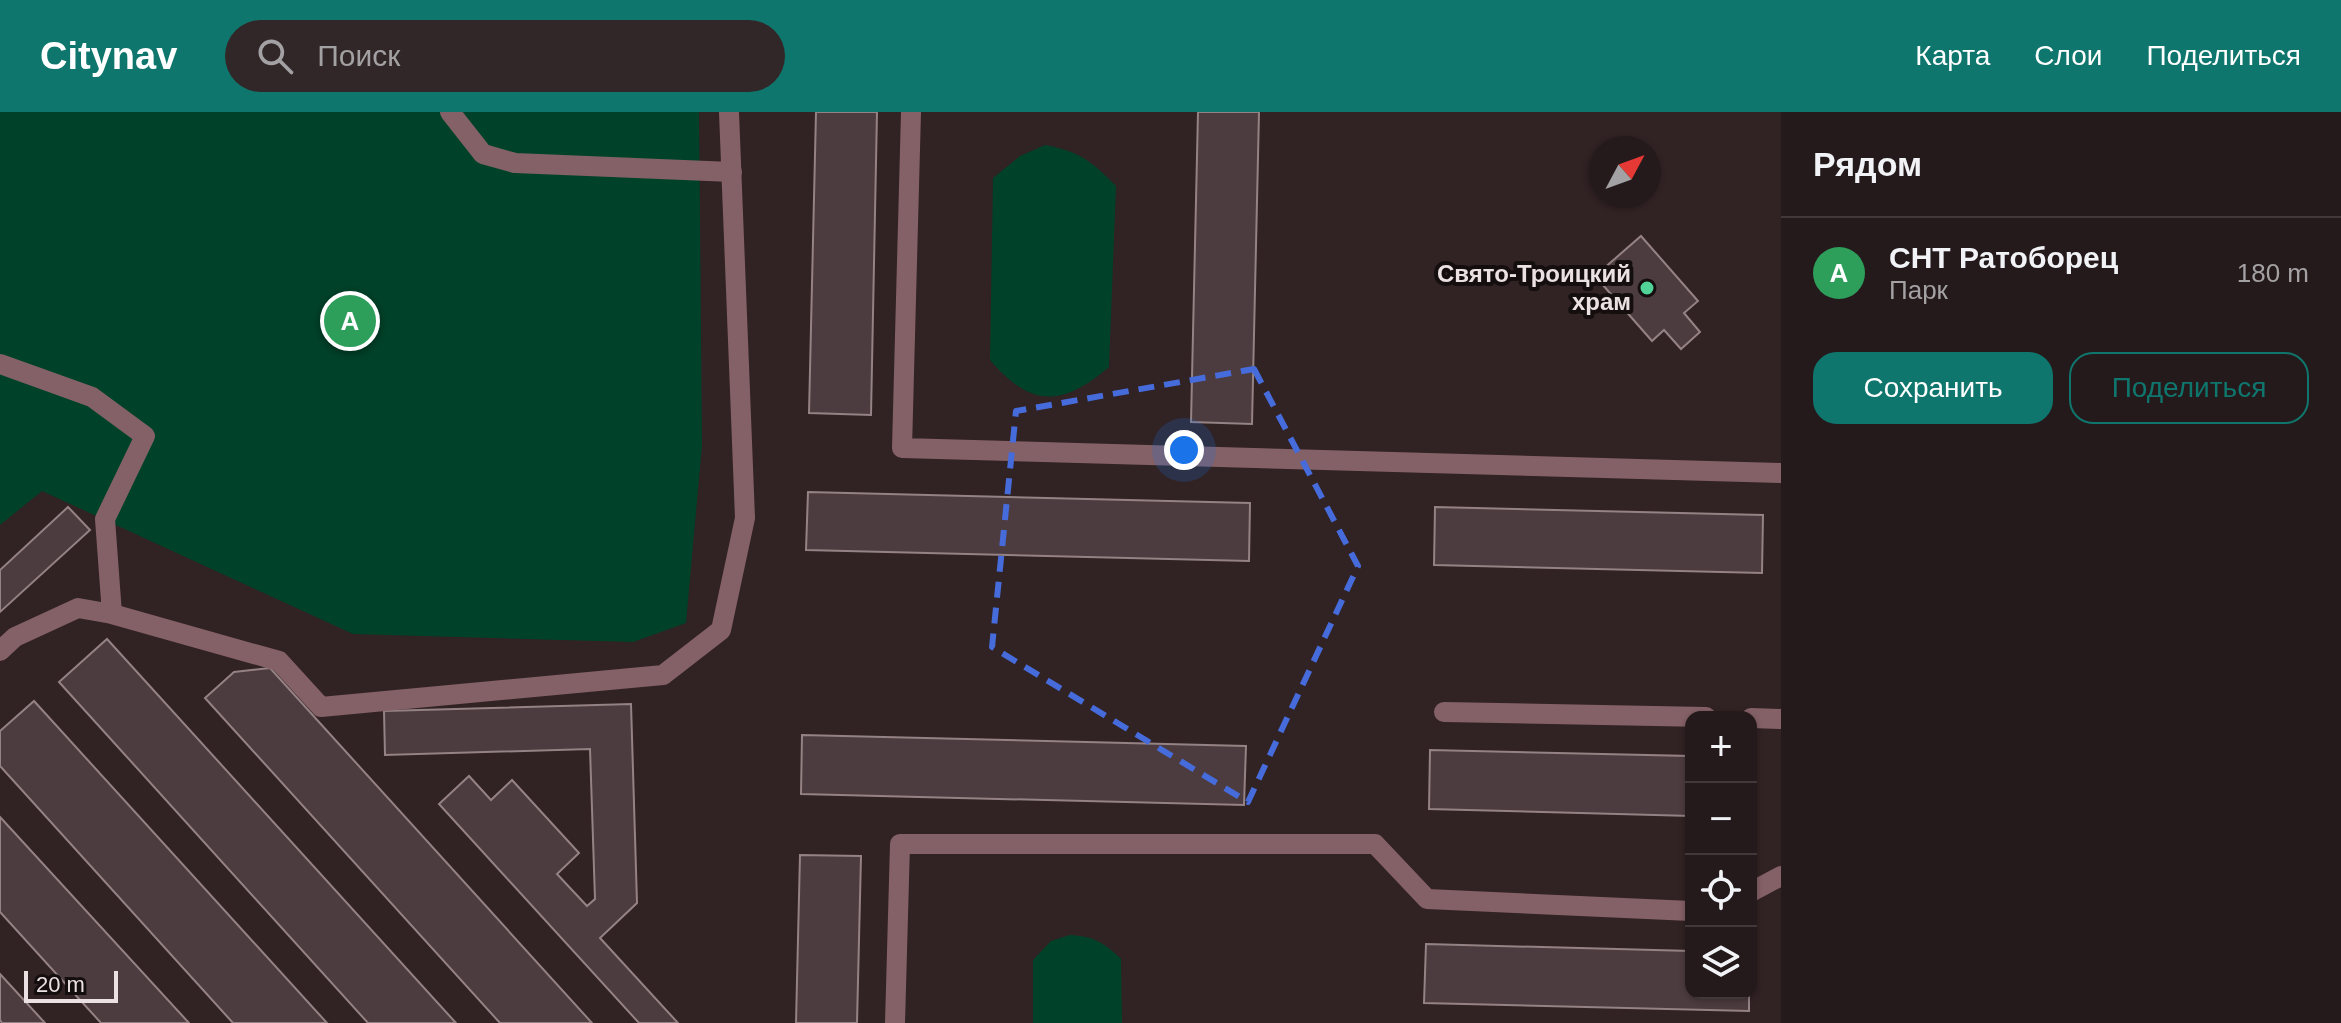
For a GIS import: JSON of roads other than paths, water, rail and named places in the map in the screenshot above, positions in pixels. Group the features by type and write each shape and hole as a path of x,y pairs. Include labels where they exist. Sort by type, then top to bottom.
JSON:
{"lane":[{"path":"450,112 483,154 515,163 732,172"},
{"path":"0,651 15,637 78,608 112,614 279,661 321,707 663,675 721,630 745,518 729,112"},
{"path":"911,112 902,448 1781,473"},
{"path":"0,364 92,397 145,436 105,519 112,614"},
{"path":"1444,712 1685,717"},
{"path":"1757,718 1781,719"},
{"path":"895,1023 900,844 1375,844 1427,899 1685,911"},
{"path":"1757,889 1781,876"}],"place":[{"name":"Свято-Троицкий храм","path":"1647,288"},
{"name":"СНТ Ратоборец","path":"350,321"}]}
